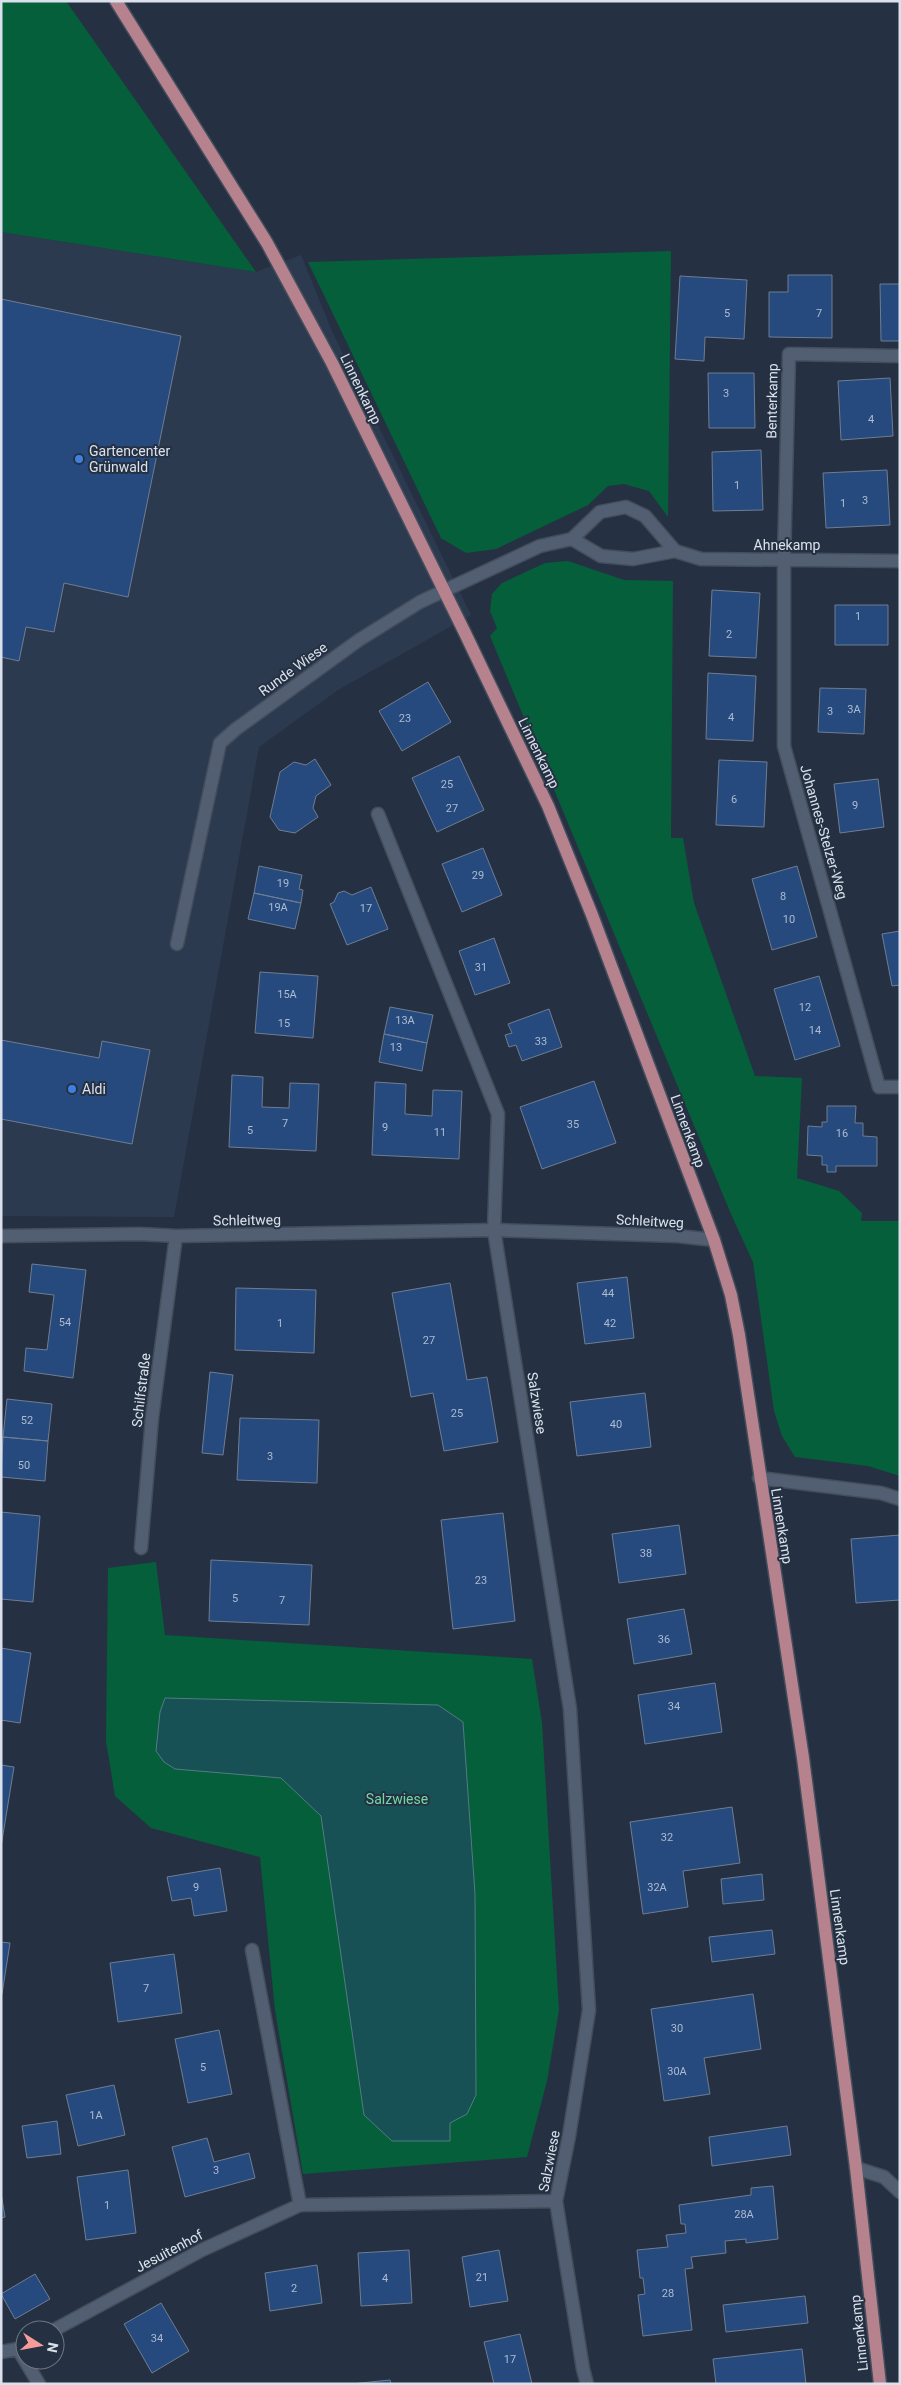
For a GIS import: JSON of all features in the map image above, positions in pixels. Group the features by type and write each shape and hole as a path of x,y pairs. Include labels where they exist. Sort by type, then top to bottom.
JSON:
{"main road":[{"name":"Linnenkamp","path":"116,1 267,243 332,363 444,589 548,806 592,915 714,1240 737,1321 759,1478 804,1768 856,2168 880,2384"}],"street":[{"name":"Benterkamp","path":"784,560 788,354 900,356"},
{"path":"572,540 600,512 626,507 645,516 675,552"},
{"name":"Runde Wiese","path":"177,944 220,743 236,729 359,640 420,602 444,589 540,546 572,540"},
{"name":"Ahnekamp","path":"572,540 601,556 633,559 675,552 701,559 900,561"},
{"name":"Johannes-Stelzer-Weg","path":"784,560 784,746 879,1087 900,1087"},
{"path":"378,814 498,1114 494,1230"},
{"name":"Schleitweg","path":"1,1236 140,1234 176,1236 494,1230 678,1236 714,1240"},
{"name":"Salzwiese","path":"494,1230 570,1710 588,2010 569,2136 556,2201 587,2384"},
{"name":"Schilfstraße","path":"141,1548 152,1418 176,1236"},
{"path":"759,1478 881,1493 900,1499"},
{"path":"252,1950 300,2205"},
{"path":"856,2168 884,2177 900,2192"},
{"name":"Jesuitenhof","path":"65,2324 202,2250 300,2205 556,2201"},
{"path":"1,2352 15,2349"},
{"path":"32,2370 39,2384"}],"shaded area":[{"path":"1,232 256,272 301,255 332,331 471,615 338,690 259,747 174,1217 1,1216"},
{"path":"165,1698 438,1705 463,1722 475,1894 476,2095 467,2114 450,2123 450,2141 392,2141 364,2115 321,1816 281,1778 175,1769 164,1762 156,1751 160,1712"}],"green space":[{"path":"1,1 66,1 256,272 1,232"},
{"path":"671,251 668,517 649,491 624,484 608,486 588,505 496,549 466,553 441,538 308,262"},
{"path":"568,561 624,580 673,581 671,838 683,838 694,903 755,1076 802,1078 797,1178 839,1191 862,1213 861,1221 900,1221 900,1476 868,1466 795,1457 782,1436 774,1411 753,1262 731,1214 490,636 497,628 490,611 492,594 502,583 545,563"},
{"name":"Salzwiese","path":"156,1562 165,1635 532,1659 542,1723 559,2010 547,2081 527,2157 303,2174 275,2010 260,1857 151,1828 115,1796 106,1741 108,1568"}],"building":[{"path":"788,275 832,275 832,338 769,337 769,292 788,292"},
{"path":"680,276 747,280 744,339 705,337 704,361 675,359"},
{"path":"880,284 900,284 900,341 881,341"},
{"name":"Gartencenter Grünwald","path":"1,299 181,336 128,597 64,583 54,632 26,627 19,661 1,657"},
{"path":"708,373 754,373 755,428 709,428"},
{"path":"890,378 893,436 841,440 838,381"},
{"path":"761,450 763,510 713,511 712,452"},
{"path":"887,470 890,525 826,528 823,473"},
{"path":"712,590 760,593 756,658 709,656"},
{"path":"835,605 888,605 888,645 835,645"},
{"path":"708,673 756,676 753,741 706,739"},
{"path":"428,682 451,722 402,751 379,711"},
{"path":"820,688 866,689 864,734 818,732"},
{"path":"459,756 484,810 437,832 412,778"},
{"path":"315,759 331,785 316,796 313,808 318,817 295,833 279,830 270,817 280,772 294,762 306,765"},
{"path":"719,760 767,762 764,827 716,825"},
{"path":"878,779 884,827 840,833 834,784"},
{"path":"483,848 502,895 462,912 442,864"},
{"path":"259,866 302,875 299,889 303,890 301,903 254,893"},
{"path":"797,866 817,937 772,950 752,879"},
{"path":"371,887 388,929 347,945 330,904 334,902 338,893 344,891 352,895"},
{"path":"254,893 301,903 295,929 248,919"},
{"path":"900,931 900,985 892,986 882,934"},
{"path":"494,938 510,983 475,995 459,951"},
{"path":"260,972 318,976 313,1038 255,1033"},
{"path":"819,976 840,1046 795,1060 774,989"},
{"path":"390,1007 433,1015 427,1043 384,1034"},
{"path":"549,1009 562,1047 522,1061 516,1045 509,1047 505,1035 512,1033 508,1024"},
{"path":"384,1034 427,1043 422,1071 379,1062"},
{"name":"Aldi","path":"1,1040 99,1058 102,1041 150,1050 132,1144 1,1119"},
{"path":"232,1075 263,1077 262,1107 289,1108 290,1083 319,1084 316,1151 229,1147"},
{"path":"594,1081 616,1143 542,1169 520,1107"},
{"path":"375,1082 406,1084 405,1114 432,1116 433,1090 462,1091 459,1159 372,1155"},
{"path":"827,1106 856,1106 855,1123 863,1123 863,1136 877,1137 877,1166 836,1166 836,1172 827,1172 827,1165 822,1165 822,1156 807,1155 808,1126 822,1127 822,1122 827,1122"},
{"path":"32,1264 86,1270 73,1378 24,1371 26,1348 47,1350 54,1295 29,1292"},
{"path":"627,1277 634,1338 585,1344 577,1283"},
{"path":"450,1283 467,1380 487,1377 498,1442 444,1451 433,1393 411,1397 392,1293"},
{"path":"236,1288 316,1290 314,1353 235,1350"},
{"path":"210,1372 233,1375 223,1455 202,1453"},
{"path":"645,1393 651,1447 577,1456 570,1402"},
{"path":"7,1399 52,1404 48,1441 3,1437"},
{"path":"240,1418 319,1420 317,1483 237,1480"},
{"path":"3,1437 48,1441 45,1481 1,1477"},
{"path":"1,1512 40,1516 33,1602 1,1599"},
{"path":"503,1513 515,1621 453,1629 441,1520"},
{"path":"679,1525 686,1574 619,1583 612,1534"},
{"path":"900,1535 900,1600 856,1603 851,1539"},
{"path":"211,1560 312,1565 309,1625 209,1621"},
{"path":"684,1609 692,1654 634,1664 627,1619"},
{"path":"1,1648 31,1653 20,1723 1,1720"},
{"path":"715,1683 722,1732 645,1744 638,1695"},
{"path":"1,1765 14,1767 1,1847"},
{"path":"732,1807 740,1863 683,1871 688,1907 643,1914 630,1822"},
{"path":"220,1868 227,1911 194,1916 191,1898 172,1901 167,1877"},
{"path":"762,1874 764,1900 723,1904 721,1879"},
{"path":"772,1930 775,1954 712,1962 709,1937"},
{"path":"1,1942 10,1943 2,1994 1,1994"},
{"path":"174,1954 182,2013 118,2022 110,1963"},
{"path":"753,1994 761,2049 704,2058 710,2094 664,2101 651,2009"},
{"path":"219,2030 232,2094 188,2103 175,2039"},
{"path":"114,2085 125,2135 78,2146 66,2095"},
{"path":"57,2121 61,2154 27,2158 22,2126"},
{"path":"787,2126 791,2155 712,2166 709,2137"},
{"path":"207,2138 214,2162 249,2153 255,2178 185,2197 172,2147"},
{"path":"128,2170 136,2233 86,2240 77,2177"},
{"path":"773,2186 778,2239 746,2243 746,2239 725,2241 726,2253 691,2257 693,2268 685,2269 692,2330 643,2336 638,2295 645,2294 643,2278 640,2278 637,2250 668,2247 666,2235 686,2233 685,2224 681,2224 679,2205 751,2195 751,2188"},
{"path":"1,2193 5,2217 1,2218"},
{"path":"409,2250 412,2303 361,2306 358,2253"},
{"path":"499,2250 508,2301 470,2307 462,2257"},
{"path":"317,2265 322,2303 270,2311 265,2273"},
{"path":"35,2274 50,2299 15,2319 1,2294"},
{"path":"805,2296 808,2323 726,2332 723,2305"},
{"path":"161,2303 189,2351 152,2373 124,2324"},
{"path":"520,2334 532,2384 494,2384 484,2342"},
{"path":"802,2349 806,2384 716,2384 713,2359"},
{"path":"390,2380 391,2384 351,2384"}],"place":[{"name":"Gartencenter Grünwald","path":"79,459"},
{"name":"Aldi","path":"72,1089"}]}
